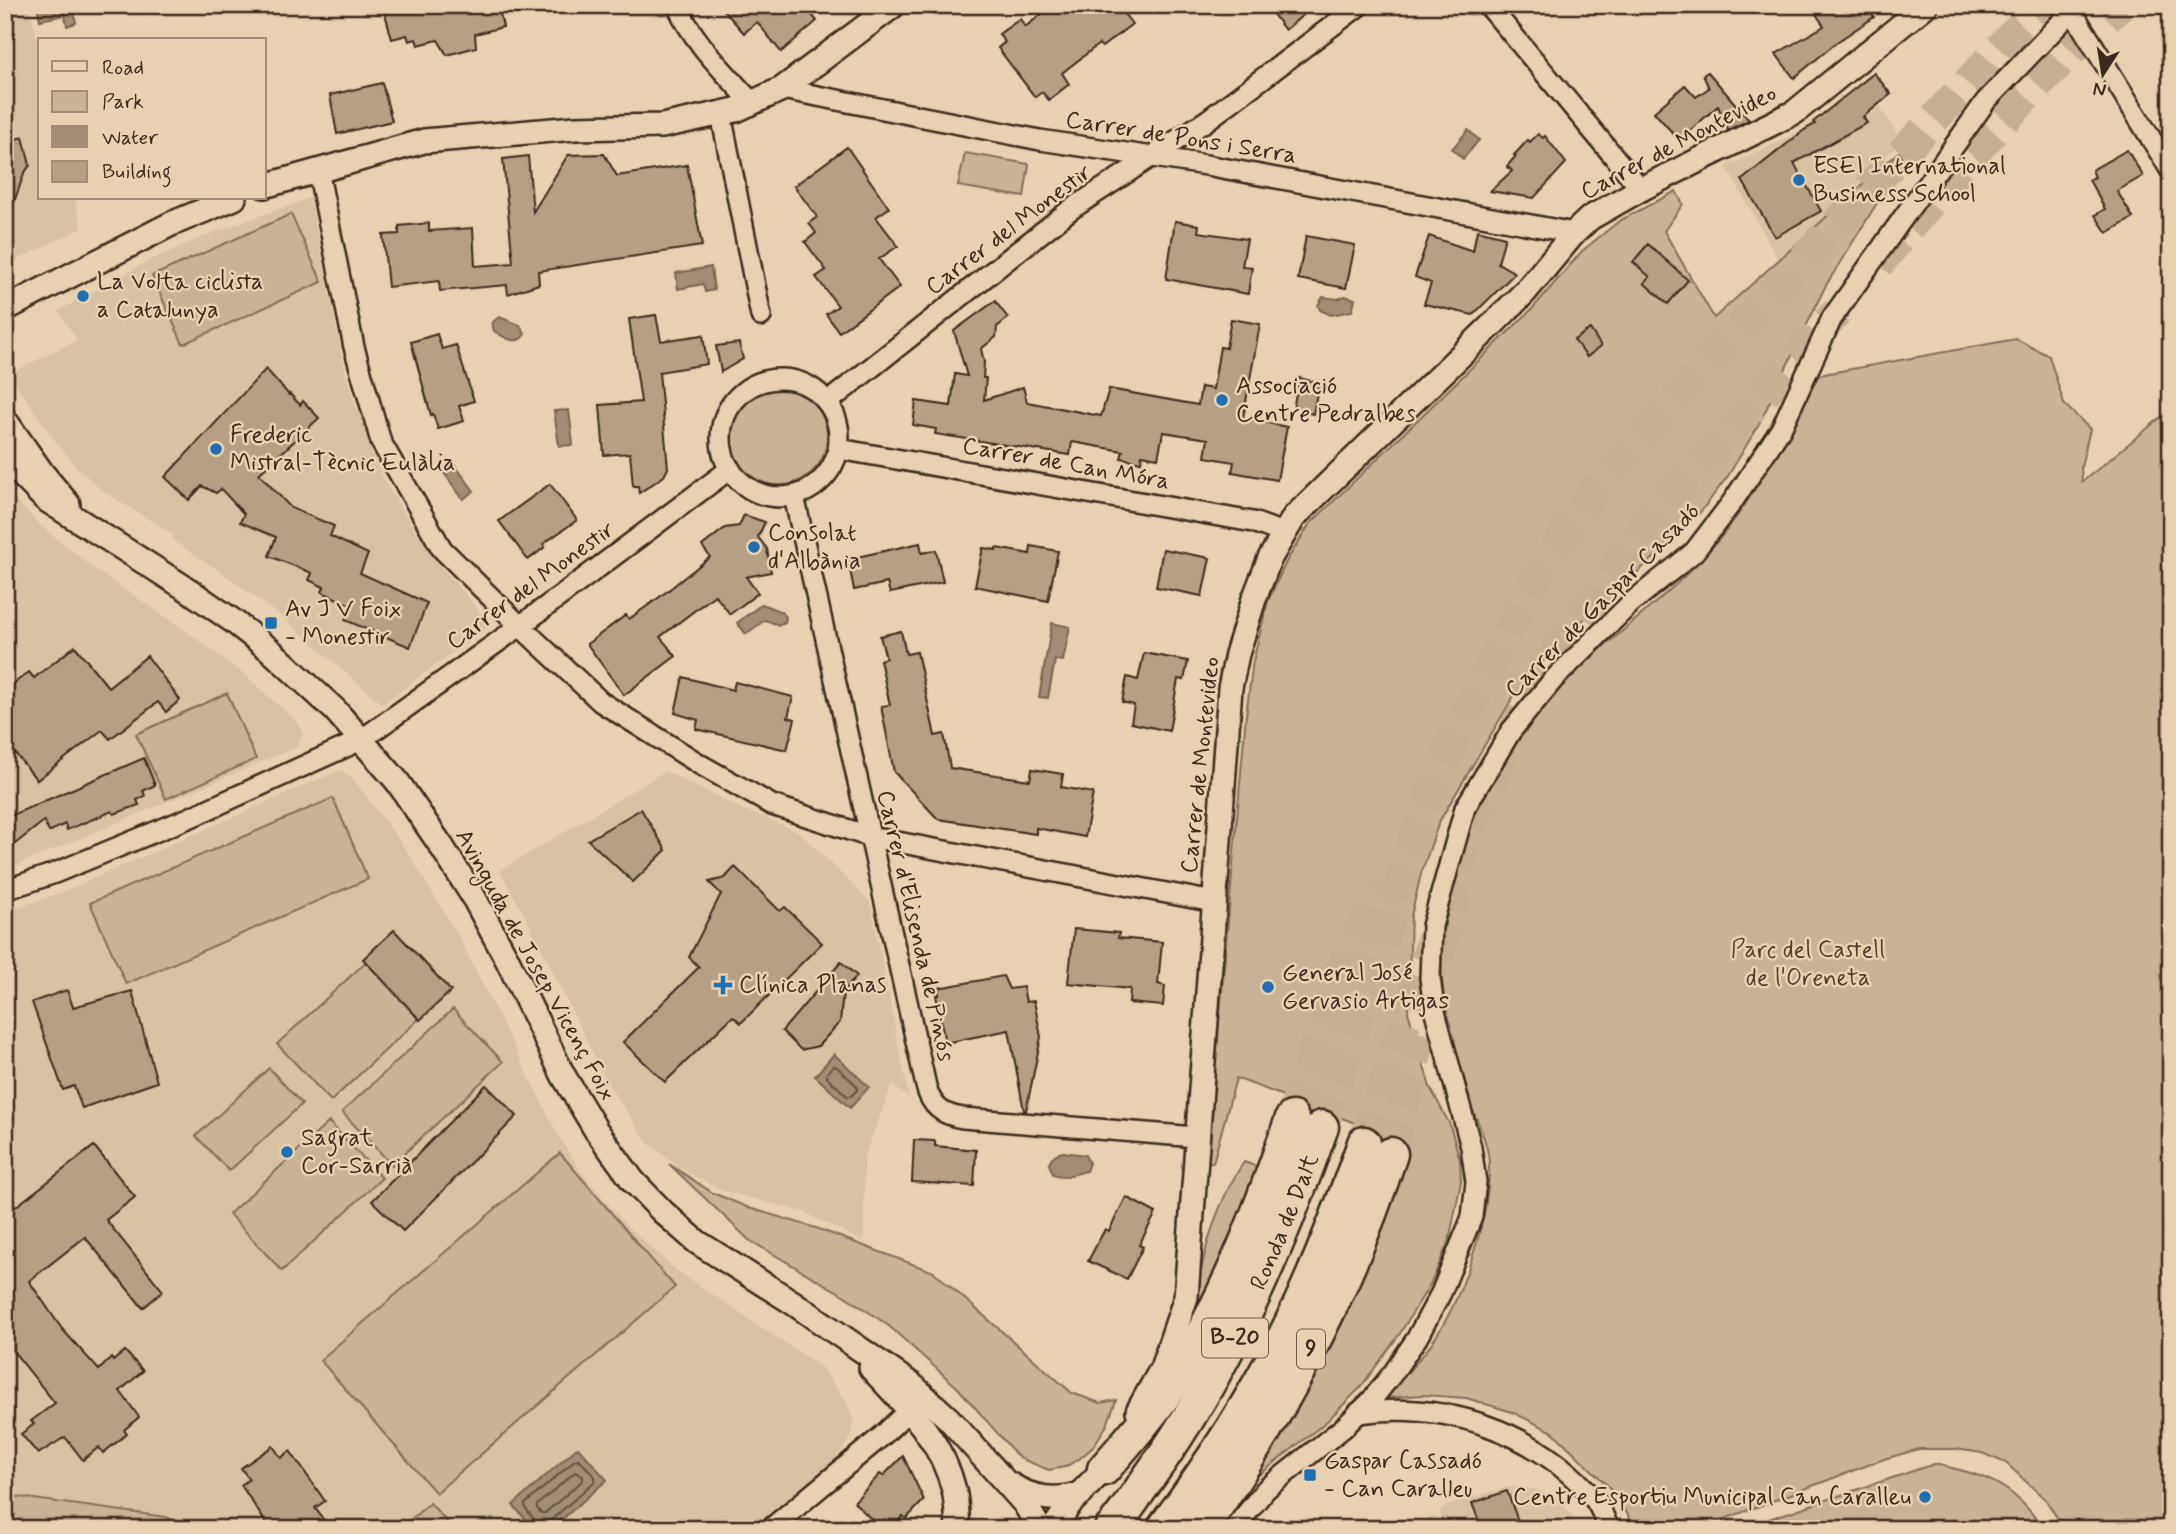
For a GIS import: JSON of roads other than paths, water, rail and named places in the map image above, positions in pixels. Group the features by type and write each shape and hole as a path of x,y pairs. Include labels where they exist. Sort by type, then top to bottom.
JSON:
{"highway":[{"name":"Ronda de Dalt","path":"1104,1469 1148,1418 1205,1329 1260,1210 1307,1123 1272,1258 1248,1312 1221,1364 1169,1450 1111,1529"},
{"name":"Ronda de Dalt","path":"1163,1529 1222,1447 1285,1335 1317,1264 1378,1149"},
{"name":"9","path":"1201,1529 1259,1444 1307,1357 1359,1242 1378,1149"}],"street":[{"path":"677,5 706,53 753,104"},
{"path":"266,185 424,141 575,128 662,126 721,114 753,104 782,89 894,5"},
{"name":"Carrer del Monestir","path":"828,402 1070,210 1206,121 1360,5"},
{"path":"1488,5 1641,189"},
{"name":"Carrer de Montevideo","path":"1053,1529 1104,1469 1162,1368 1185,1297 1230,688 1254,599 1283,533 1310,500 1495,323 1590,218 1641,189 1795,112 1926,5"},
{"path":"2076,8 2171,171"},
{"name":"Carrer de Gaspar Casadó","path":"1234,1529 1266,1489 1323,1446 1370,1402 1393,1373 1417,1338 1455,1263 1472,1217 1476,1182 1471,1147 1434,1008 1430,978 1432,926 1465,808 1511,730 1553,680 1631,603 1694,552 1733,501 1781,429 1832,318 1986,101 2076,8"},
{"name":"Carrer de Pons i Serra","path":"782,89 1040,140 1206,165 1574,233"},
{"path":"721,114 761,316"},
{"path":"318,170 354,347 381,442 443,549 601,702 701,765 772,805 871,837 1214,902"},
{"path":"12,306 171,225 229,200"},
{"path":"770,379 787,379 806,384 828,402 835,414 840,435 839,449 835,463 827,475 812,488 794,496 768,496 740,482 730,469 722,453 722,424 731,404 744,390 770,379"},
{"name":"Avinguda de Josep Vicenç Foix","path":"5,420 43,474 86,525"},
{"name":"Carrer de Can Móra","path":"839,449 1253,522 1283,533"},
{"name":"Avinguda de Josep Vicenç Foix","path":"5,458 45,499 190,591 270,650 335,710 397,781 473,895 563,1075 596,1130 633,1181 697,1242 792,1302 912,1385 949,1419 1002,1478 1025,1504 1040,1529"},
{"name":"Carrer del Monestir","path":"5,890 55,873 191,817 361,740 520,626 730,469"},
{"name":"Carrer d'Elisenda de Pinós","path":"794,496 926,1086 932,1102 950,1116 963,1118 1196,1137"},
{"name":"Avinguda de Josep Vicenç Foix","path":"848,1342 922,1422 948,1471 955,1492 958,1529"},
{"path":"770,1529 882,1436 910,1409"},
{"path":"1358,1413 1419,1411 1460,1418 1500,1430 1532,1446 1560,1467 1596,1502 1609,1529"},
{"path":"1002,1478 1031,1496 1060,1498 1082,1493"}],"water":[{"path":"37,5 73,5 76,23 67,26 65,15 40,20"},
{"path":"1468,130 1479,140 1463,159 1452,149"},
{"path":"711,267 714,290 705,292 703,284 678,289 676,273"},
{"path":"1345,296 1355,299 1352,311 1331,315 1320,310 1318,305 1323,297 1338,299"},
{"path":"499,317 520,325 525,334 522,338 506,338 494,331 492,323"},
{"path":"569,410 573,445 559,446 554,411"},
{"path":"455,465 474,491 463,499 444,473"},
{"path":"762,604 782,612 786,617 785,622 779,625 765,620 746,634 737,623"},
{"path":"1052,623 1070,627 1063,661 1055,660 1048,698 1039,697"},
{"path":"834,1054 869,1087 850,1108 815,1076"},
{"path":"1063,1152 1085,1155 1089,1163 1086,1171 1064,1177 1053,1174 1050,1161"},
{"path":"578,1447 607,1480 551,1529 534,1529 513,1505"}],"tunnel":[{"path":"1322,1127 1414,840 1456,733 1533,582 1593,492 1727,341 2017,30 2046,5"},
{"path":"1878,264 2025,97 2121,5"},
{"path":"1454,873 1468,834 1541,673 1658,506 1837,312"},
{"path":"1438,959 1463,852"},
{"path":"1292,1118 1348,950 1387,887"},
{"path":"1364,1143 1434,936"},
{"path":"1391,1154 1421,1033"}],"place":[{"name":"ESEI International Business School","path":"1799,180"},
{"name":"La Volta ciclista a Catalunya","path":"83,296"},
{"name":"Associació Centre Pedralbes","path":"1222,400"},
{"name":"Frederic Mistral-Tècnic Eulàlia","path":"216,449"},
{"name":"Consolat d'Albània","path":"754,547"},
{"name":"Av J V Foix - Monestir","path":"271,623"},
{"name":"Clínica Planas","path":"723,985"},
{"name":"General José Gervasio Artigas","path":"1268,987"},
{"name":"Sagrat Cor-Sarrià","path":"287,1152"},
{"name":"Gaspar Cassadó - Can Caralleu","path":"1310,1475"},
{"name":"Centre Esportiu Municipal Can Caralleu","path":"1925,1497"}],"park label":[{"name":"Parc del Castell de l'Oreneta","path":"1808,964"}]}
